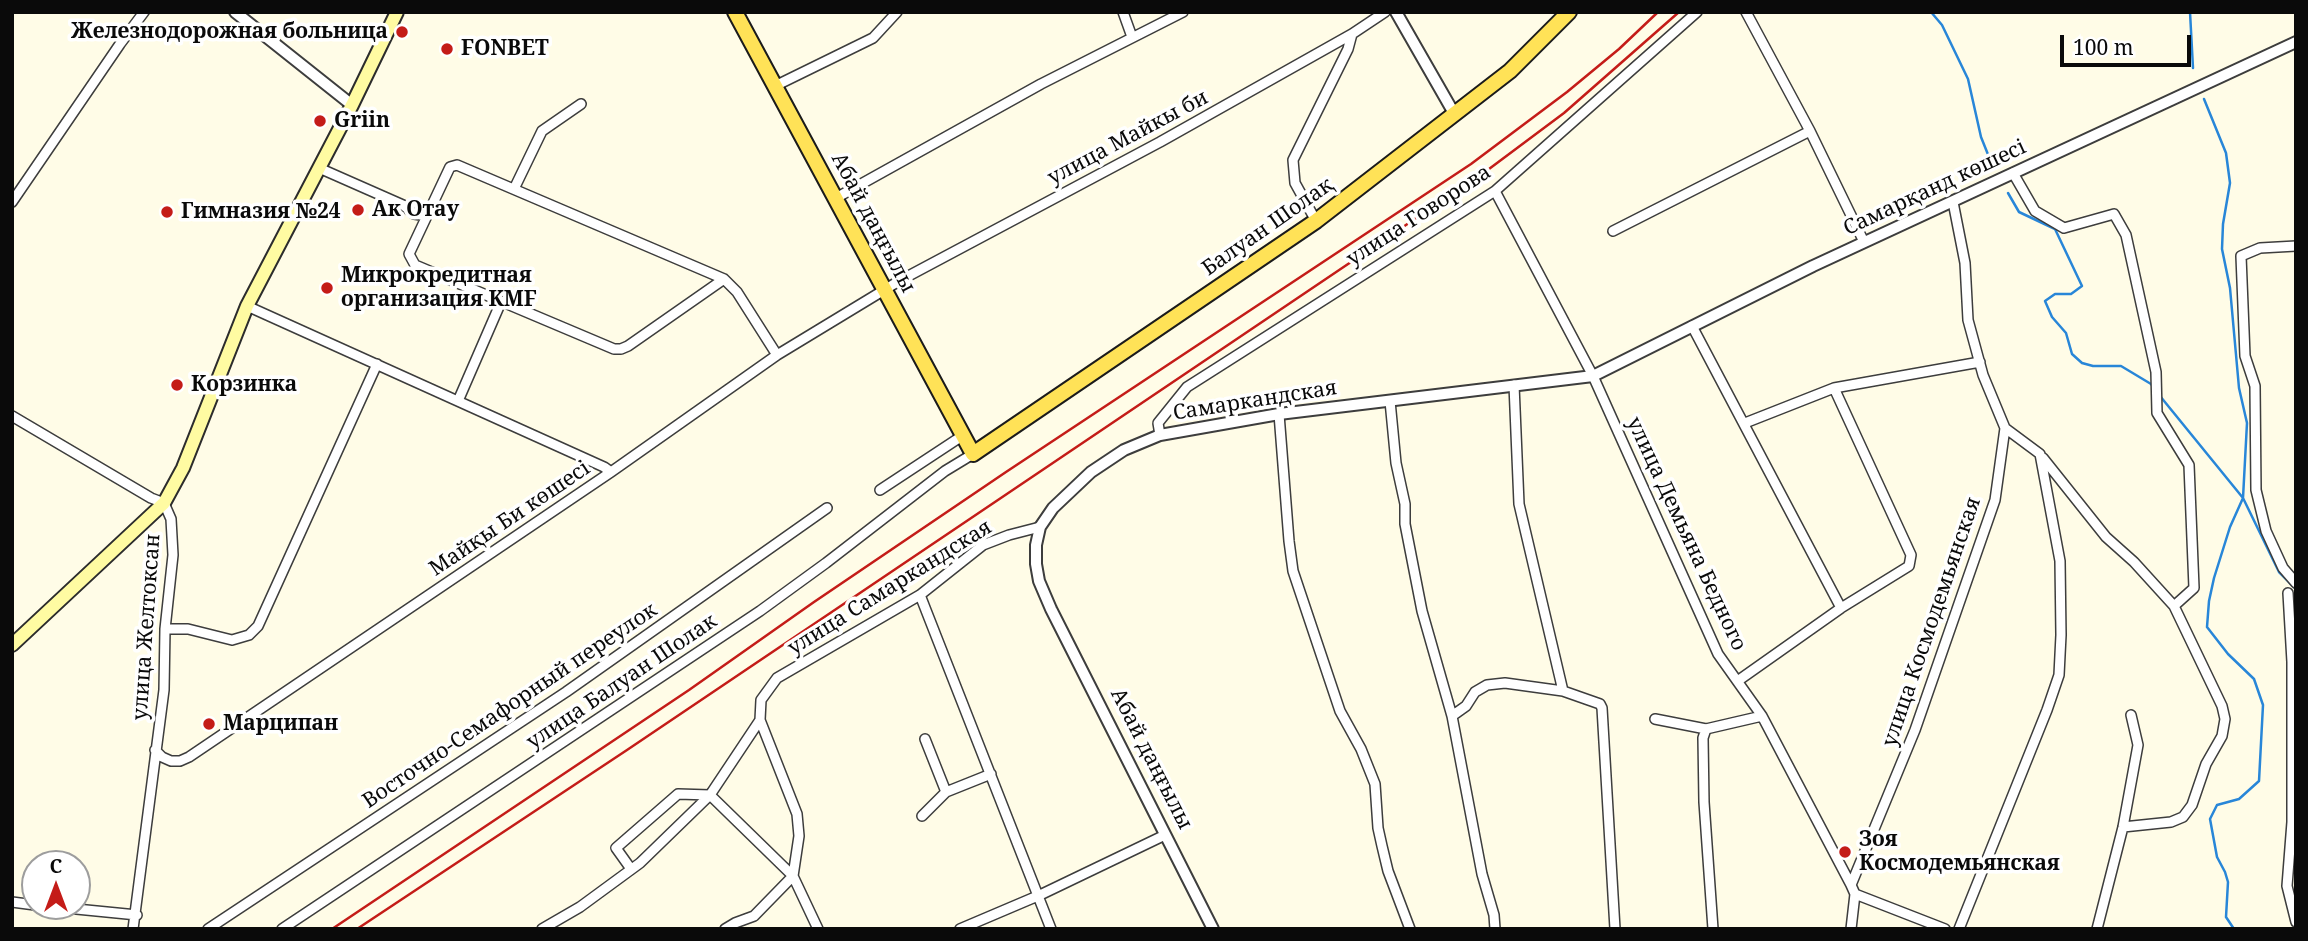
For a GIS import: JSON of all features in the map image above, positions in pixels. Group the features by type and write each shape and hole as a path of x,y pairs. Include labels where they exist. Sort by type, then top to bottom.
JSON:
{"main road":[{"path":"12,645 164,503 183,468 247,306 352,105 397,12"},
{"name":"Абай даңғылы","path":"735,12 973,454"},
{"name":"Балуан Шолақ","path":"973,454 1316,221 1510,71 1569,12"}],"street":[{"path":"12,202 144,12"},
{"path":"235,12 352,105"},
{"path":"775,86 873,38 897,12"},
{"path":"1123,12 1132,37"},
{"path":"836,198 1041,84 1183,12"},
{"name":"улица Майкы би","path":"884,289 1160,142 1352,34 1385,12"},
{"path":"1396,12 1455,115"},
{"name":"улица Говорова","path":"1160,435 1158,423 1187,387 1495,191 1697,12"},
{"path":"1746,12 1810,131 1864,242"},
{"path":"1316,221 1295,183 1293,160 1348,49 1352,34"},
{"name":"Самарқанд көшесі","path":"1593,376 1864,242 2296,42"},
{"path":"514,189 542,131 581,104"},
{"path":"1613,231 1810,131"},
{"path":"724,279 621,349 614,349 412,263 409,254 450,167 457,165 724,279 737,292 777,355"},
{"path":"319,167 403,205 414,214 426,216"},
{"path":"2012,173 2035,211 2064,228 2114,215 2126,235 2156,372 2157,413 2189,465 2194,588 2174,606"},
{"name":"улица Демьяна Бедного","path":"1495,191 1593,376 1718,654 1762,716 1853,890"},
{"name":"улица Космодемьянская","path":"1853,890 1915,730 1996,500 2005,428 1983,375 1968,320 1965,263 1954,202"},
{"path":"2296,246 2260,248 2241,256 2245,356 2255,386 2256,490 2266,531 2283,568 2296,583"},
{"name":"Майқы Би көшесі","path":"155,750 171,761 189,757 611,472 777,355 884,289"},
{"path":"458,401 501,302"},
{"path":"247,306 611,472"},
{"path":"1692,326 1841,608"},
{"path":"1745,423 1833,388 1980,362"},
{"path":"165,629 188,629 232,640 249,635 258,626 377,364"},
{"name":"Самаркандская","path":"1040,527 1053,508 1091,472 1124,450 1160,435 1279,414 1593,376"},
{"path":"1514,384 1519,504 1563,691"},
{"path":"1739,680 1841,608 1909,566 1911,555 1833,388"},
{"path":"1390,401 1396,463 1405,504 1405,524 1422,611 1452,716 1495,929"},
{"path":"1279,414 1293,571 1340,711 1361,749 1375,784 1378,828 1388,871 1410,929"},
{"name":"улица Желтоксан","path":"12,416 151,498 164,503 171,519 173,555 165,629 164,690 133,929"},
{"path":"2005,428 2040,454 2106,537 2134,562 2174,606 2222,706 2225,719 2222,736 2206,764 2192,805 2183,817 2171,822 2123,827"},
{"path":"880,489 962,436"},
{"name":"улица Балуан Шолак","path":"282,929 760,611 945,471 973,454"},
{"path":"1959,929 2059,675 2060,561 2040,454"},
{"name":"Восточно-Семафорный переулок","path":"208,929 566,692 827,508"},
{"name":"улица Самаркандская","path":"542,929 580,907 640,863 710,795 760,720 761,700 777,678 920,595 983,545 1040,527"},
{"name":"Абай даңғылы","path":"1040,527 1035,564 1051,609 1213,929"},
{"path":"2288,593 2294,662 2292,822 2287,886 2296,922"},
{"path":"920,595 1040,895 1051,929"},
{"path":"1452,716 1466,705 1475,692 1487,685 1505,683 1563,691 1594,702 1602,708 1615,929"},
{"path":"2097,929 2123,827 2138,745 2131,715"},
{"path":"1655,719 1706,729 1762,716"},
{"path":"725,929 754,916 793,876 799,836 797,814 760,720"},
{"path":"1706,729 1703,738 1704,802 1713,929"},
{"path":"925,740 946,792"},
{"path":"922,816 946,792 991,774"},
{"path":"631,869 616,848 678,794 710,795 793,876 818,929"},
{"path":"960,929 1040,895 1166,835"},
{"path":"1851,929 1853,890 1945,929"},
{"path":"91,910 136,915"}],"waterway":[{"path":"1931,12 1942,25 1968,79 1981,137 1991,162"},
{"path":"2190,12 2193,68"},
{"path":"2204,99 2226,153 2230,183 2222,249 2230,288 2239,388 2247,423 2243,498 2230,527 2214,578 2207,627 2228,654 2254,679 2263,705 2259,781 2239,799 2217,805 2210,819 2217,857 2228,882 2226,917 2234,929"},
{"path":"2008,193 2019,212 2055,229 2082,286 2071,294 2055,294 2045,301 2052,317 2066,333 2072,354 2082,363 2093,366 2121,366 2154,388"},
{"path":"2160,396 2243,498 2279,572 2296,589"}],"railway":[{"path":"332,929 689,690 1006,472 1471,164 1567,92 1658,12"},
{"path":"357,929 1489,169 1564,113 1679,12"}],"place":[{"name":"Железнодорожная больница","path":"402,32"},
{"name":"FONBET","path":"447,49"},
{"name":"Griin","path":"320,121"},
{"name":"Ак Отау","path":"358,210"},
{"name":"Гимназия №24","path":"167,212"},
{"name":"Микрокредитная организация KMF","path":"327,288"},
{"name":"Корзинка","path":"177,385"},
{"name":"Марципан","path":"209,724"},
{"name":"Зоя Космодемьянская","path":"1845,852"}]}
